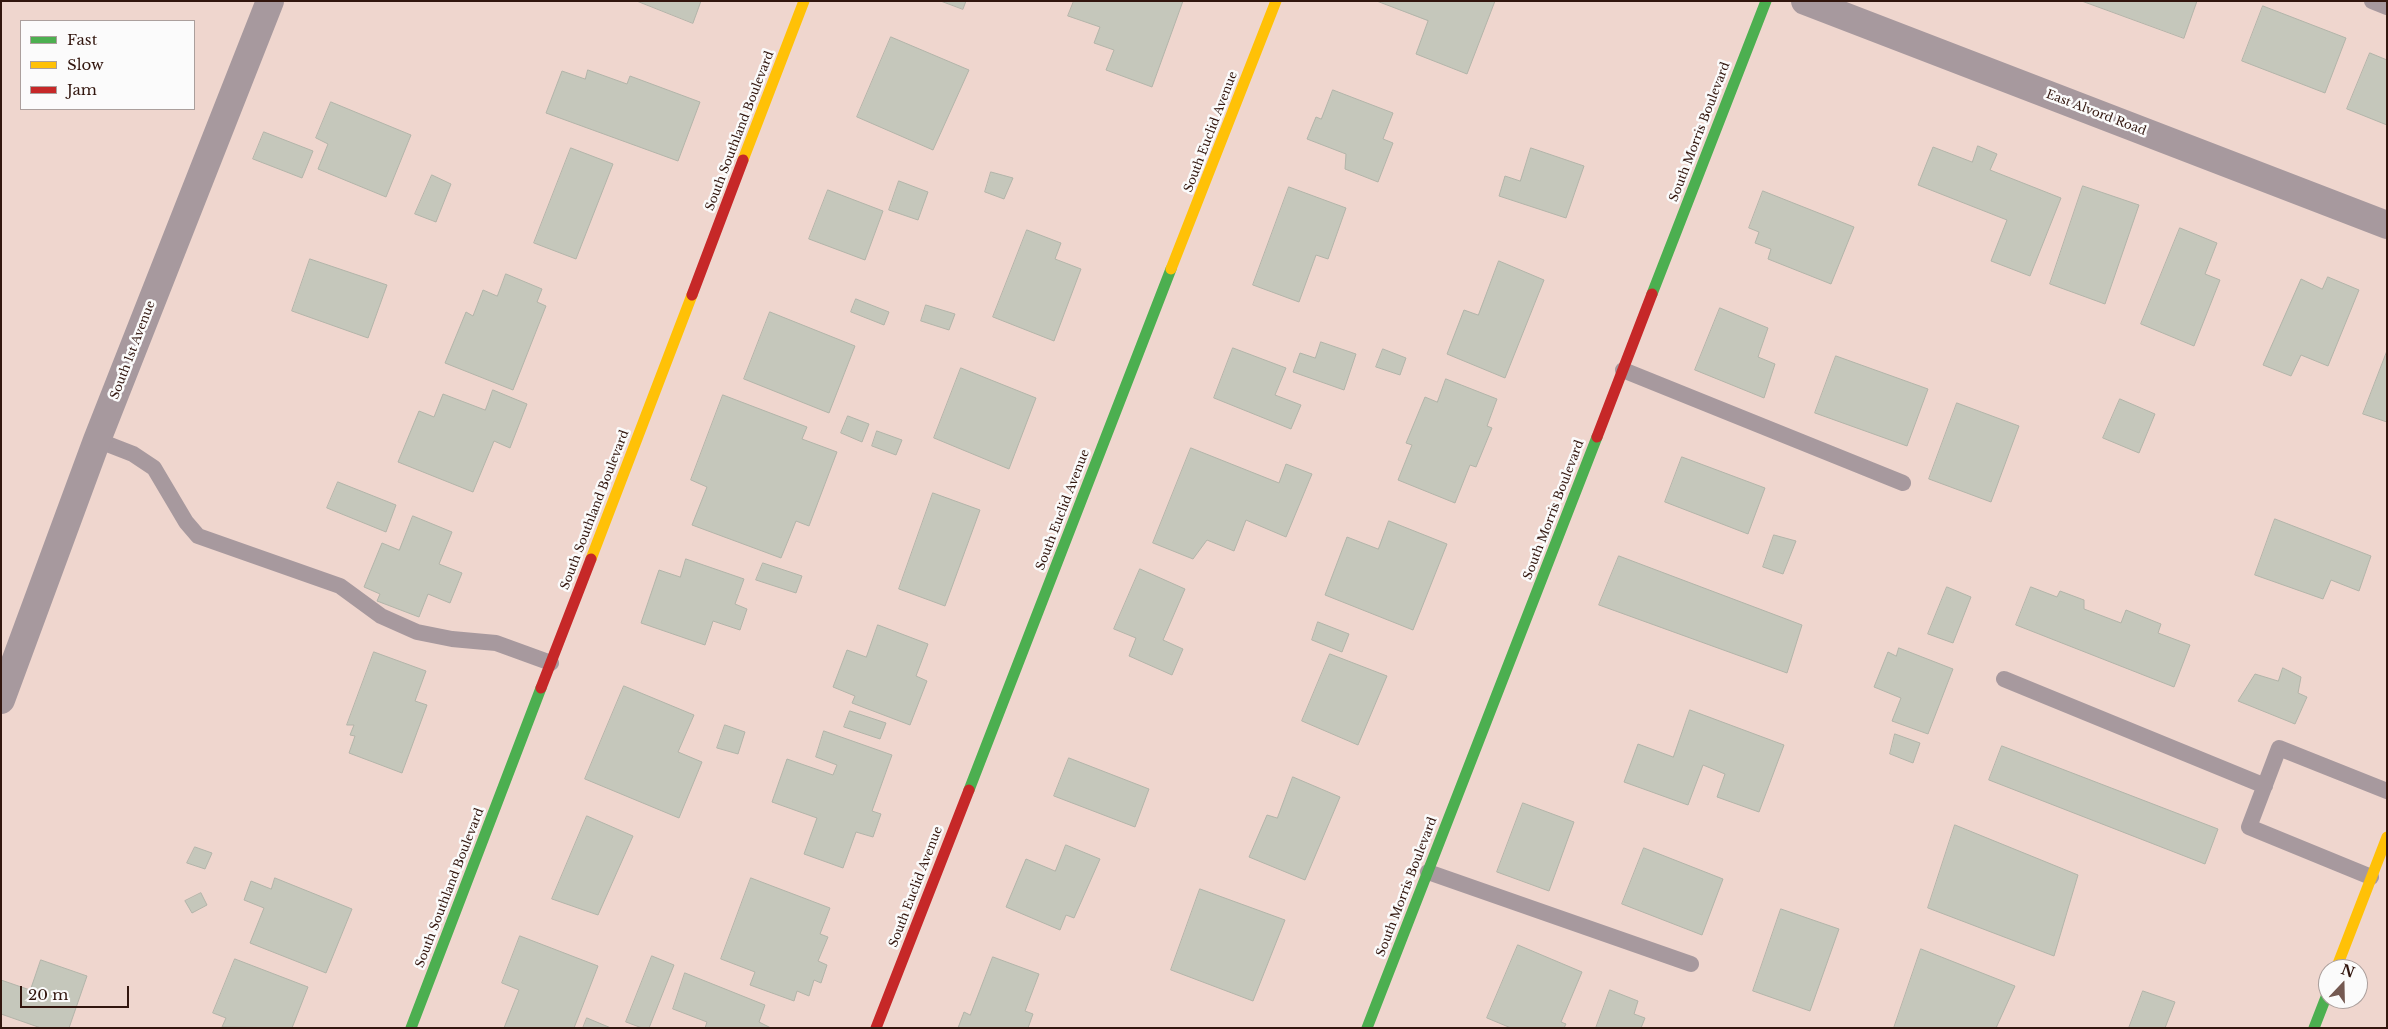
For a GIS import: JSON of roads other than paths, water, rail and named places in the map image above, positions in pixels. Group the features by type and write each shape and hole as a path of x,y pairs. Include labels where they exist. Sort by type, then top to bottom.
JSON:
{"street":[{"name":"South 1st Avenue","path":"1,700 98,440 270,1"},
{"name":"South Southland Boulevard","path":"411,1028 804,1"},
{"name":"South Euclid Avenue","path":"876,1028 1276,1"},
{"name":"South Morris Boulevard","path":"1367,1028 1766,1"},
{"name":"East Alvord Road","path":"1805,1 2387,225"},
{"path":"2340,959 2387,837"},
{"path":"2314,1028 2321,1009"}],"lane":[{"path":"2372,1 2387,7"},
{"path":"1623,370 1903,483"},
{"path":"98,440 133,454 154,468 186,522 198,536 340,586 381,616 417,632 452,639 496,643 551,663"},
{"path":"2004,679 2265,786"},
{"path":"2371,877 2249,827 2279,748 2387,791"},
{"path":"1428,872 1691,964"}]}
